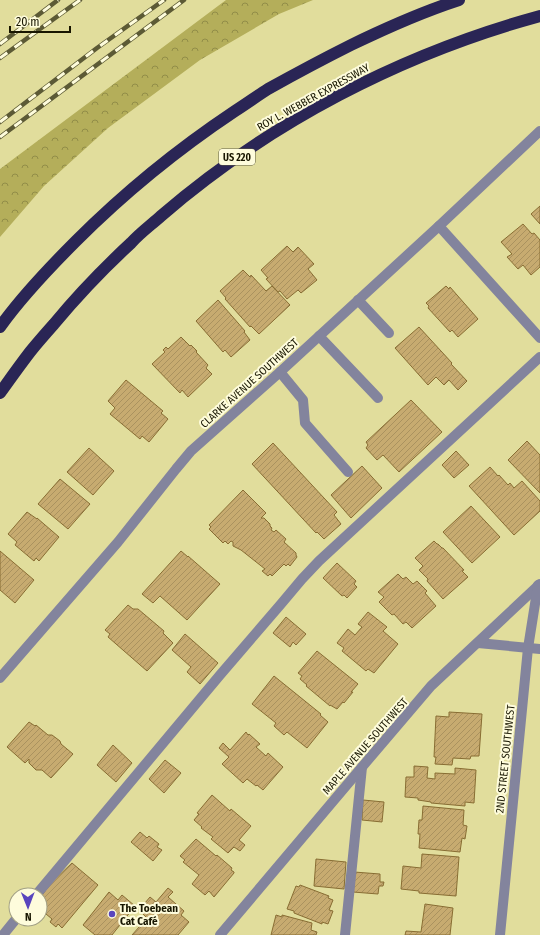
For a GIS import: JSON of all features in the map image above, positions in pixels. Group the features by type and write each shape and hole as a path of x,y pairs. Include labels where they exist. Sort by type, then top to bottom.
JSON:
{"highway":[{"path":"0,327 54,264 101,216 151,172 207,130 267,90 318,61 384,29 443,5 460,0"},
{"name":"ROY L. WEBBER EXPRESSWAY","path":"0,392 31,351 74,301 131,242 183,197 224,165 279,128 354,87 406,62 470,37 540,16"}],"street":[{"name":"CLARKE AVENUE SOUTHWEST","path":"0,678 118,542 191,451 280,372 540,131"},
{"path":"438,226 540,338"},
{"path":"358,300 389,333"},
{"path":"319,336 378,398"},
{"path":"43,887 302,579 319,561 540,357"},
{"path":"280,372 303,400 305,423 348,472"},
{"name":"MAPLE AVENUE SOUTHWEST","path":"220,935 431,686 539,584"},
{"name":"2ND STREET SOUTHWEST","path":"500,935 528,648 539,584"},
{"path":"478,643 540,649"},
{"path":"345,935 362,766"},
{"path":"3,935 10,927"}],"green space":[{"path":"226,0 313,0 279,14 200,60 108,128 44,186 0,237 0,169"}],"building":[{"path":"540,206 540,224 531,214"},
{"path":"523,224 540,240 540,267 531,275 523,265 518,269 507,257 512,254 501,242"},
{"path":"287,246 293,252 298,247 314,264 308,269 317,280 301,293 298,290 287,299 266,279 268,278 261,270"},
{"path":"243,270 250,277 251,275 266,291 272,286 290,305 259,334 251,326 250,327 225,299 226,298 220,291"},
{"path":"446,286 449,289 450,287 478,319 458,337 452,330 450,332 428,308 429,306 426,303"},
{"path":"218,300 245,331 244,332 250,340 231,357 225,350 223,352 196,321"},
{"path":"419,327 467,381 458,390 449,380 444,385 436,377 428,385 395,348"},
{"path":"181,337 197,351 196,352 208,365 206,368 212,374 188,397 182,390 180,393 152,364 165,352 163,350 166,347 168,349"},
{"path":"126,380 163,411 161,413 168,419 149,442 142,436 140,439 110,414 115,408 108,401"},
{"path":"411,400 442,432 399,472 383,455 377,460 366,448 368,445 366,442"},
{"path":"527,441 540,455 540,493 508,460"},
{"path":"273,443 337,512 334,515 341,524 324,539 317,532 316,533 252,464"},
{"path":"89,448 114,471 93,495 67,472"},
{"path":"456,451 469,465 454,478 442,465"},
{"path":"362,466 382,488 351,518 331,495"},
{"path":"490,467 508,485 510,483 514,488 522,481 540,501 540,511 514,535 469,486"},
{"path":"60,479 90,504 68,529 38,504"},
{"path":"243,490 266,513 261,518 264,518 270,524 272,528 271,530 274,532 276,530 286,539 284,542 296,553 297,557 290,566 288,564 286,566 284,564 272,576 270,574 268,576 262,571 265,569 241,550 233,546 233,542 231,541 228,544 225,541 223,543 209,529 211,527 209,525"},
{"path":"471,506 500,537 472,563 443,532"},
{"path":"27,512 37,518 59,537 39,561 36,558 34,561 15,545 17,542 8,534"},
{"path":"434,541 443,548 464,570 462,571 468,577 443,599 419,570 423,566 415,558"},
{"path":"0,551 34,580 15,603 0,590"},
{"path":"181,551 220,584 187,620 160,596 153,603 142,594"},
{"path":"337,563 356,581 354,584 357,587 347,598 344,595 342,596 323,578"},
{"path":"398,574 403,579 406,577 413,584 417,581 427,591 425,593 436,606 412,628 406,622 403,624 394,614 392,615 379,602 384,597 378,592"},
{"path":"128,605 133,609 138,609 164,631 163,633 173,643 147,671 108,637 110,634 105,630"},
{"path":"368,612 387,627 383,631 398,644 374,673 368,669 366,671 342,651 344,648 337,643 348,629 355,635 362,627 358,624"},
{"path":"286,617 306,634 296,645 293,642 290,647 273,633"},
{"path":"185,634 218,663 200,684 187,672 191,667 172,650"},
{"path":"317,651 358,684 344,703 343,702 337,709 330,706 300,679 302,676 298,673"},
{"path":"274,676 321,714 320,715 328,722 307,748 287,732 284,735 274,726 276,723 252,704"},
{"path":"449,712 482,714 479,756 471,756 470,759 453,758 452,765 435,764 436,716 449,717"},
{"path":"29,722 35,726 36,725 48,735 52,735 73,754 51,778 42,770 36,770 29,763 29,759 25,763 7,747"},
{"path":"246,732 260,744 256,747 266,756 268,753 283,767 263,790 247,779 243,783 222,764 229,757 219,748 223,743 230,750"},
{"path":"113,745 132,763 116,782 97,765"},
{"path":"165,760 181,773 164,793 149,779"},
{"path":"414,766 428,767 427,778 435,779 435,773 455,774 455,768 476,770 474,803 465,802 465,806 431,803 418,800 418,798 405,797 406,777 414,777"},
{"path":"212,795 230,811 231,809 251,826 239,840 245,845 240,851 234,847 228,853 211,839 213,837 201,828 202,827 194,820 199,814 197,813"},
{"path":"363,800 384,802 382,822 362,820"},
{"path":"423,806 464,810 463,825 467,826 465,839 462,838 460,852 419,848 419,820 422,820"},
{"path":"140,832 147,838 149,836 159,844 157,847 162,850 153,861 131,842"},
{"path":"196,839 232,868 231,870 234,872 214,897 209,891 205,895 192,884 199,875 183,862 185,860 180,856"},
{"path":"422,854 459,857 456,896 419,893 419,891 401,889 403,866 421,868"},
{"path":"316,859 346,862 344,889 314,886"},
{"path":"72,863 98,885 62,928 58,924 56,927 50,922 52,919 48,916 48,887"},
{"path":"354,872 380,874 380,882 384,882 383,886 379,886 378,894 353,892"},
{"path":"300,885 329,896 328,898 333,900 329,910 333,911 328,924 322,922 322,924 287,909 296,886 299,887"},
{"path":"168,888 173,892 168,897 184,911 181,915 189,922 178,935 132,935 147,918 139,910 150,897 156,902"},
{"path":"109,892 118,900 122,895 135,906 112,935 95,935 83,925"},
{"path":"425,904 453,908 450,935 405,935 406,931 421,932"},
{"path":"276,915 282,917 282,915 312,923 311,930 317,932 316,935 271,935"}],"railway":[{"path":"0,44 58,0"},
{"path":"0,58 80,0"},
{"path":"0,122 97,48 164,0"},
{"path":"0,137 184,0"}],"place":[{"name":"The Toebean Cat Café","path":"112,914"}]}
